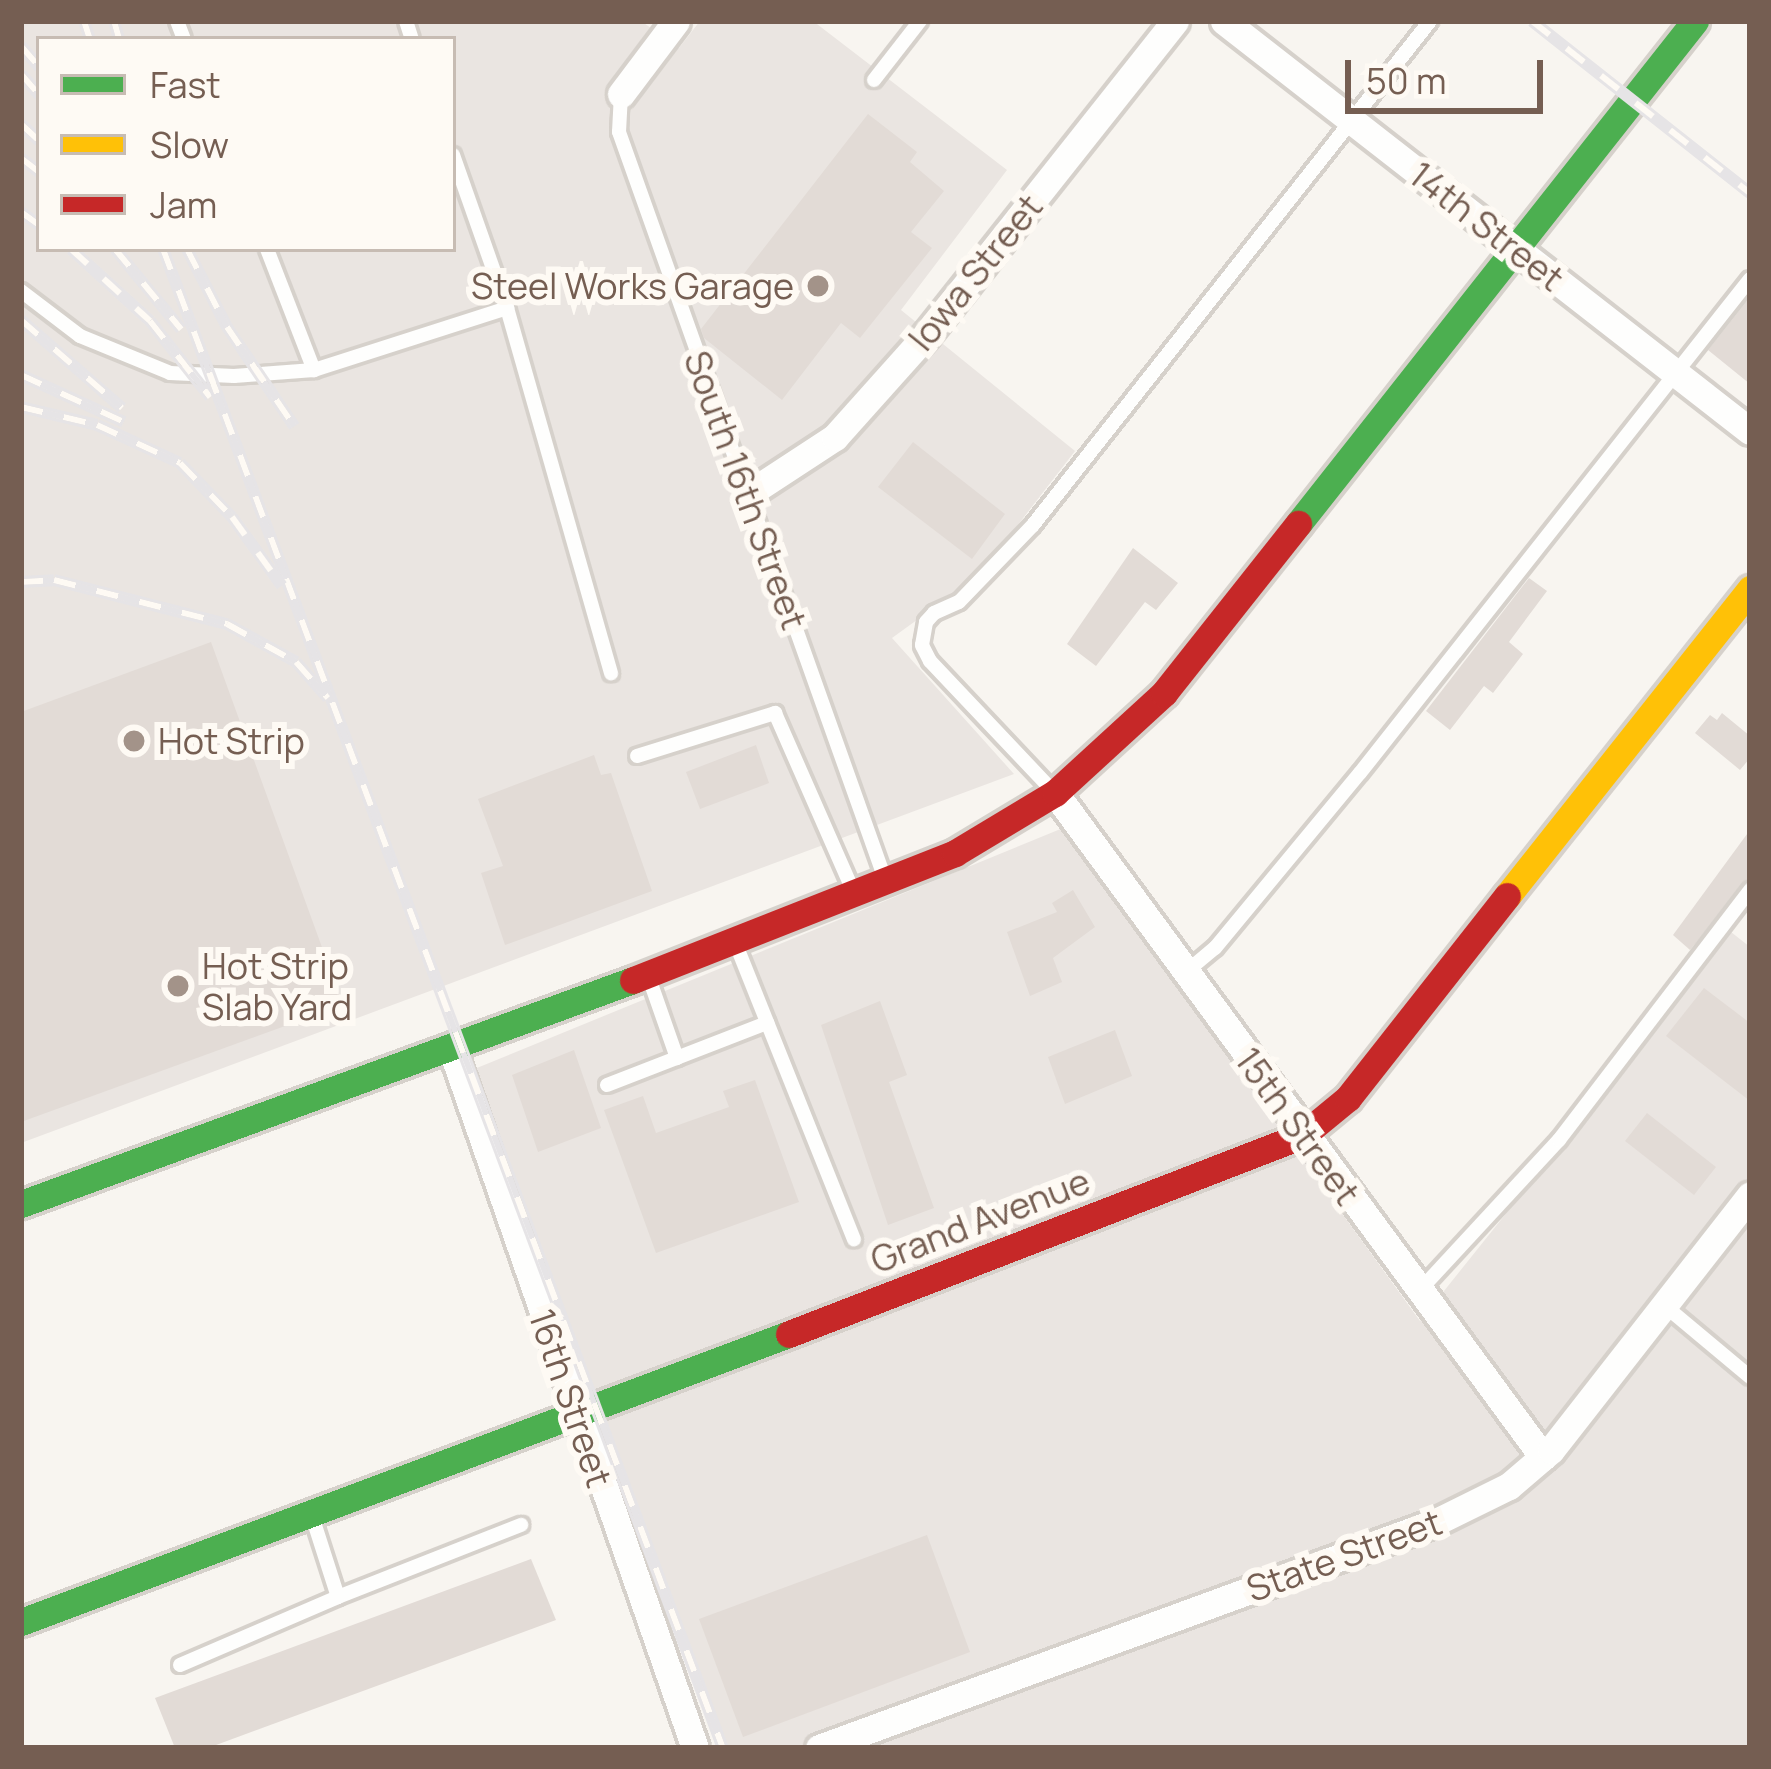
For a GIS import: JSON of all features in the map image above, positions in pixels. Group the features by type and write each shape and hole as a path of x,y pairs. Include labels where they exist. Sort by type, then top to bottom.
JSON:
{"main road":[{"path":"21,1204 886,884 955,853 1055,793 1164,693 1695,21"},
{"name":"Grand Avenue","path":"21,1622 577,1416 1303,1135 1348,1098 1750,589"}],"street":[{"path":"621,94 676,21"},
{"name":"Iowa Street","path":"748,494 835,437 927,334 1175,21"},
{"name":"14th Street","path":"1223,21 1750,431"},
{"name":"15th Street","path":"1055,793 1543,1457"},
{"name":"16th Street","path":"451,1047 695,1748"},
{"name":"State Street","path":"820,1748 1474,1507 1543,1457 1750,1195"}],"lane":[{"path":"874,80 920,21"},
{"path":"1055,793 930,661 922,645 926,622 959,602 1033,525 1430,21"},
{"name":"South 16th Street","path":"621,94 619,132 886,884"},
{"path":"456,164 507,308 610,674"},
{"path":"268,252 314,370"},
{"path":"1186,972 1215,948 1360,773 1750,279"},
{"path":"21,291 80,336 170,373 234,376 314,370 507,308"},
{"path":"638,756 775,713 855,896"},
{"path":"1419,1292 1559,1140 1750,890"},
{"path":"735,942 854,1239"},
{"path":"648,974 677,1058"},
{"path":"607,1085 767,1023"},
{"path":"1664,1305 1750,1378"},
{"path":"312,1514 338,1597"},
{"path":"180,1665 521,1526"}],"shaded area":[{"path":"21,21 641,21 679,48 700,21 813,21 1007,170 901,310 1075,451 979,575 892,638 1014,774 21,1143"},
{"path":"1063,828 1420,1321 1731,932 1750,947 1750,1748 717,1748 467,1072"}],"building":[{"name":"Steel Works Garage","path":"868,114 917,152 910,162 944,191 911,232 932,248 860,338 841,323 782,400 704,338 701,329"},
{"path":"1750,297 1750,384 1708,350"},
{"path":"913,442 1005,514 972,559 878,487"},
{"path":"1133,548 1178,583 1156,610 1145,602 1096,666 1067,644"},
{"path":"1529,578 1547,591 1509,642 1523,654 1493,693 1484,686 1450,730 1426,711"},
{"path":"211,642 343,1005 21,1122 21,712"},
{"path":"1722,713 1750,736 1750,758 1740,770 1695,733 1710,715 1717,720"},
{"path":"756,745 769,783 700,809 686,772"},
{"path":"594,755 601,775 611,773 652,891 505,945 481,873 503,866 478,799"},
{"path":"1750,830 1750,878 1690,950 1673,935"},
{"path":"1073,890 1095,927 1053,958 1062,982 1030,996 1007,932 1057,912 1052,903"},
{"path":"1704,988 1750,1023 1750,1101 1666,1036"},
{"path":"880,1001 907,1075 889,1082 934,1208 888,1225 821,1025"},
{"path":"1115,1030 1132,1076 1065,1104 1048,1057"},
{"path":"574,1050 601,1128 538,1152 512,1075"},
{"path":"755,1080 799,1202 656,1253 604,1110 643,1096 656,1133 729,1107 723,1091"},
{"path":"1647,1113 1716,1167 1694,1195 1625,1141"},
{"path":"927,1535 970,1652 743,1737 699,1619"},
{"path":"531,1559 556,1620 208,1748 175,1748 155,1698"}],"railway":[{"path":"84,21 89,36"},
{"path":"114,21 118,36"},
{"path":"1532,21 1750,193"},
{"path":"21,46 36,64"},
{"path":"21,74 36,92"},
{"path":"21,124 36,138"},
{"path":"21,158 36,170"},
{"path":"21,212 36,223"},
{"path":"74,252 150,321 210,397"},
{"path":"117,252 181,329"},
{"path":"164,252 723,1748"},
{"path":"189,252 227,327 294,426"},
{"path":"21,320 122,408"},
{"path":"21,375 124,422"},
{"path":"21,407 97,425 180,463 232,517 282,586"},
{"path":"21,582 54,580 227,624 296,662 328,698"}],"traffic: fast":[{"path":"1298,524 1695,21"},
{"path":"21,1204 633,980"},
{"path":"21,1622 789,1334"}],"traffic: slow":[{"path":"1507,896 1750,589"}],"traffic: jam":[{"path":"633,980 955,853 1055,793 1164,693 1298,524"},
{"path":"789,1334 1303,1135 1348,1098 1507,896"}],"place":[{"name":"Steel Works Garage","path":"818,286"},
{"name":"Hot Strip","path":"134,741"},
{"name":"Hot Strip Slab Yard","path":"178,986"}]}
